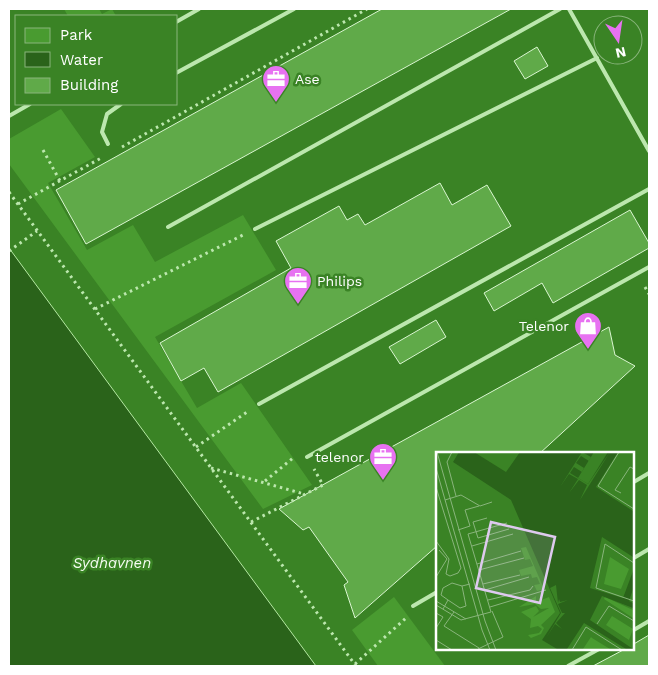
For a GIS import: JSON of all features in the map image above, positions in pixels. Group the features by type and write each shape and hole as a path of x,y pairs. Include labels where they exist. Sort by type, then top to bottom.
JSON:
{"lane":[{"path":"178,21 199,9"},
{"path":"178,72 294,9"},
{"path":"168,227 560,9"},
{"path":"569,9 593,53"},
{"path":"255,229 593,60"},
{"path":"600,65 649,151"},
{"path":"9,116 28,105"},
{"path":"108,144 102,132 107,114 120,105"},
{"path":"258,404 649,189"},
{"path":"306,457 649,267"},
{"path":"633,482 649,474"},
{"path":"633,558 649,550"},
{"path":"413,606 436,593"},
{"path":"633,630 649,621"},
{"path":"568,666 597,650"}],"path":[{"path":"120,148 368,9"},
{"path":"43,150 60,181"},
{"path":"18,204 112,152"},
{"path":"9,192 356,665 410,614 413,606"},
{"path":"95,309 255,229"},
{"path":"9,251 37,231"},
{"path":"196,448 258,404"},
{"path":"251,522 323,485 306,457 295,456 265,482"},
{"path":"211,468 304,494"}],"green space":[{"path":"64,9 99,9 102,14 112,9 115,15 67,15"},
{"path":"61,109 95,157 48,183 87,250 133,225 155,262 243,215 276,270 155,337 197,408 241,383 312,485 263,509 9,164 9,139"},
{"path":"394,597 445,666 378,666 352,630"}],"water":[{"name":"Sydhavnen","path":"9,248 316,666 9,666"}],"building":[{"name":"Ase","path":"382,9 511,9 86,244 56,190"},
{"path":"537,47 548,66 525,79 514,61"},
{"name":"Philips","path":"440,183 452,205 487,185 511,226 218,392 204,368 181,381 160,343 291,268 276,241 339,206 347,220 358,214 365,225"},
{"path":"630,210 649,243 649,248 553,303 542,283 494,311 484,293"},
{"path":"436,320 446,337 400,364 389,347"},
{"name":"telenor","path":"609,327 615,355 635,366 541,452 436,452 436,547 355,618 344,585 348,582 309,527 303,530 279,509"},
{"path":"649,635 649,666 593,666 623,650 633,650 633,644"}],"place":[{"name":"Ase","path":"276,103"},
{"name":"Philips","path":"298,305"},
{"name":"Telenor","path":"588,350"},
{"name":"telenor","path":"383,481"}]}
